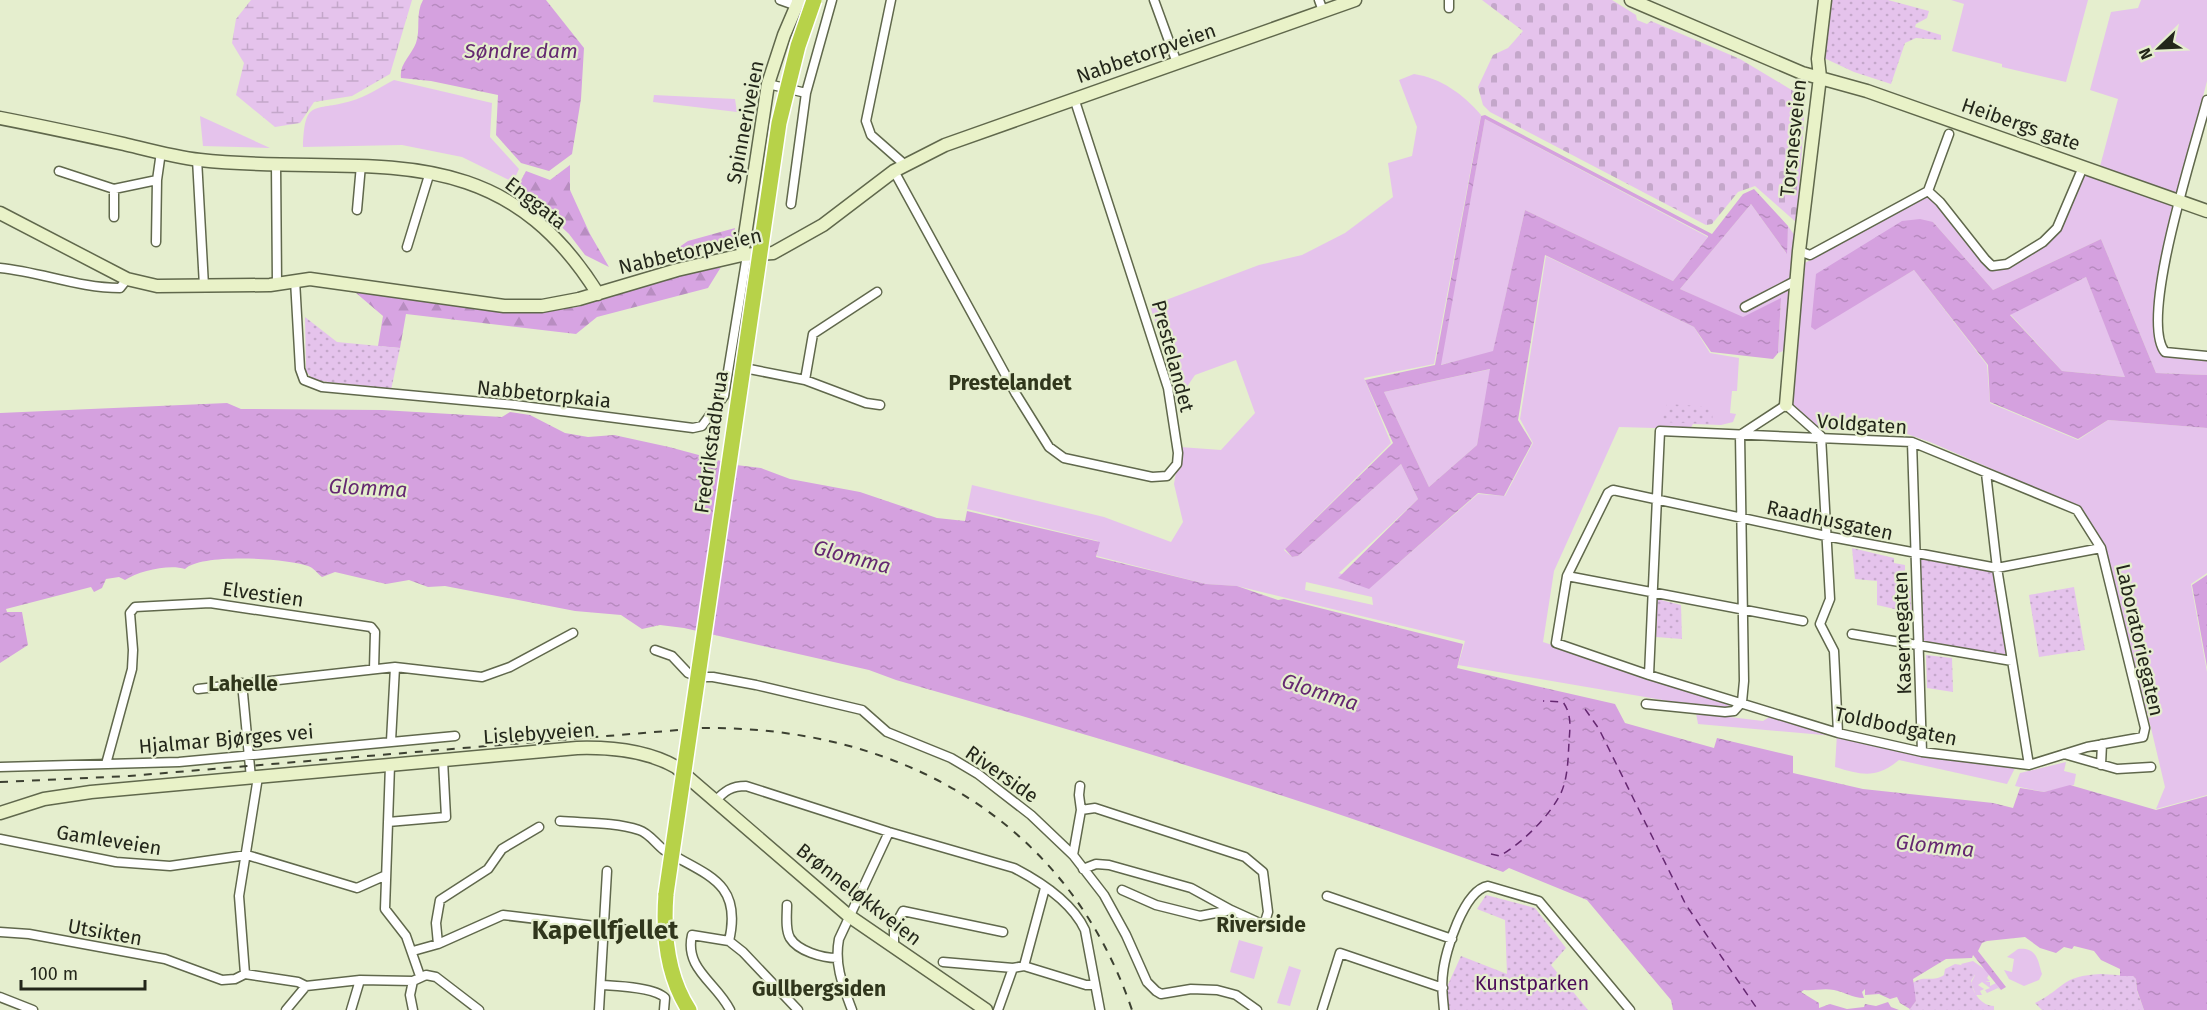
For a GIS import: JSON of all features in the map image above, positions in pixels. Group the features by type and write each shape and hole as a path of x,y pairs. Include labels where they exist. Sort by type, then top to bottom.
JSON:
{"highway":[{"name":"Fredrikstadbrua","path":"689,1010 676,983 668,957 665,934 666,894 779,123 798,46 814,0"}],"street":[{"path":"780,0 798,3"},
{"path":"791,204 806,93 832,0"},
{"path":"891,0 866,121 871,135 899,167"},
{"path":"1154,0 1177,63"},
{"name":"Nabbetorpveien","path":"0,213 127,279 157,286 277,284 295,280 343,282 504,306 550,305 598,294 677,270 744,255 773,253 800,239 899,167 945,145 1177,63 1321,6 1355,0"},
{"name":"Heibergs gate","path":"1631,0 1802,73 1820,77 2207,211"},
{"name":"Torsnesveien","path":"1786,405 1799,251 1820,77 1818,59 1825,0"},
{"name":"Spinneriveien","path":"744,255 768,84 798,3"},
{"path":"768,84 806,93"},
{"name":"Prestelandet","path":"899,167 1016,394 1049,447 1064,458 1152,477 1167,476 1177,464 1178,453 1168,388 1074,98"},
{"path":"2207,102 2164,265 2158,300 2161,346 2169,355 2207,356"},
{"name":"Enggata","path":"0,118 197,159 276,164 361,165 430,172 471,183 522,212 572,260 598,294"},
{"path":"1799,251 1810,255 1928,191 1949,134"},
{"path":"156,242 157,180 161,152"},
{"path":"197,159 204,286"},
{"path":"276,164 277,284"},
{"path":"357,210 361,165"},
{"path":"1928,191 1940,202 1985,260 1992,266 1998,266 2023,256 2043,242 2057,228 2083,167"},
{"path":"59,171 114,189 157,180"},
{"path":"407,247 430,172"},
{"path":"114,189 114,217"},
{"name":"Nabbetorpkaia","path":"295,280 300,369 304,380 322,387 515,405 693,428 702,426 724,396 744,255"},
{"path":"0,268 33,272 73,284 100,288 120,288 127,279"},
{"path":"1745,307 1797,280"},
{"path":"805,380 813,334 877,292"},
{"path":"730,365 805,380 866,403 880,405"},
{"path":"1646,704 1725,712 1734,711 1742,702 1744,681 1739,517 1740,435 1786,405 1821,436 1830,599 1820,624 1834,651 1838,733"},
{"name":"Voldgaten","path":"1656,500 1660,431 1821,436 1912,442 2077,510 2101,548"},
{"name":"Kasernegaten","path":"1912,442 1922,752"},
{"path":"1986,473 1998,568 2029,765"},
{"name":"Raadhusgaten","path":"1568,576 1608,493 1613,490 1916,555 1998,568"},
{"path":"1649,675 1656,500"},
{"name":"Laboratoriegaten","path":"1998,568 2101,548 2145,728 2144,737"},
{"path":"1568,576 1803,621"},
{"name":"Toldbodgaten","path":"1568,576 1556,644 1838,733 1922,752 2029,765 2102,744 2144,737"},
{"name":"Elvestien","path":"106,764 132,669 130,613 135,607 210,603 371,627 375,632 374,669"},
{"path":"198,689 395,667 466,676 494,674 573,633"},
{"path":"1852,633 1919,647 2012,662"},
{"name":"Riverside","path":"655,650 672,656 688,673 698,677 713,677 756,685 862,710 887,732 951,758 978,774 1031,815 1073,855 1104,895 1126,935 1147,982 1156,992 1161,994 1191,989 1217,990 1236,995 1257,1010"},
{"path":"391,741 395,667"},
{"path":"242,683 248,755 254,777 247,855 239,896 245,974"},
{"name":"Hjalmar Bjørges vei","path":"0,767 179,762 455,736"},
{"path":"2101,765 2102,744"},
{"name":"Lislebyveien","path":"0,813 44,799 91,792 577,748 622,749 663,760 715,801"},
{"path":"2063,754 2117,770 2151,767"},
{"path":"388,822 446,817 443,760"},
{"path":"390,765 384,876 385,909 406,936 413,951 416,978 410,995 413,1010"},
{"path":"715,801 734,786 746,786 889,832 1014,868 1069,906 1080,918 1085,930 1100,1010"},
{"path":"1073,855 1081,810 1078,795 1080,786"},
{"name":"Brønneløkkveien","path":"715,801 849,916 986,1010"},
{"path":"1081,810 1095,808 1245,857 1263,872 1268,912 1264,925 1181,885 1109,865 1096,864 1083,868"},
{"path":"560,821 639,830 665,850 708,874 723,888 731,902 732,921 729,941"},
{"path":"438,944 436,923 440,900 488,869 502,849 539,827"},
{"path":"852,1010 839,976 837,958 839,939 889,832"},
{"name":"Gamleveien","path":"0,839 116,862 170,866 247,855 357,888 384,876"},
{"path":"599,1010 607,871"},
{"path":"1444,1010 1444,967 1452,939 1473,894 1483,887 1493,887 1539,901 1630,1010"},
{"path":"1024,966 1045,888"},
{"path":"1122,890 1156,905 1200,916 1231,910"},
{"path":"1327,896 1452,939"},
{"path":"787,905 788,929 792,940 814,954 837,958"},
{"path":"894,948 894,927 903,911 1003,932"},
{"path":"413,951 438,944 503,915 646,932"},
{"path":"873,933 894,927"},
{"name":"Utsikten","path":"0,932 29,934 165,959 222,980 235,979 245,974 298,982 306,986"},
{"path":"730,1010 718,990 696,967 690,948 692,935 729,941 743,952 798,1010"},
{"path":"1322,1010 1340,953 1443,988"},
{"path":"943,962 1013,968 1024,966 1086,985 1094,985"},
{"path":"998,1010 1013,968"},
{"path":"286,1010 306,986 360,980 436,977 479,1010"},
{"path":"351,1010 360,980"},
{"path":"601,985 637,988 662,994 665,998 664,1010"},
{"path":"0,997 33,1010"}],"green space":[{"path":"251,0 412,0 390,74 352,96 314,102 300,123 275,127 236,95 244,63 232,43 236,19"},
{"path":"1482,0 1612,0 1636,15 1637,20 1647,24 1651,21 1740,59 1795,92 1805,102 1797,223 1755,186 1738,192 1712,224 1706,225 1490,112 1483,105 1478,87 1493,55 1508,48 1523,31"},
{"path":"1830,0 1888,0 1929,11 1927,18 1915,27 1941,35 1941,40 1916,38 1905,43 1891,84 1854,72 1824,58"},
{"path":"1951,0 2088,0 2066,82 2002,67 2002,64 1952,51 1964,4"},
{"path":"2141,0 2207,0 2207,81 2177,197 2099,170 2118,99 2090,90 2111,12 2138,8"},
{"path":"1414,74 1433,79 1467,100 1481,115 1434,364 1364,378 1391,443 1284,550 1292,557 1298,556 1401,464 1418,499 1339,573 1372,586 1478,494 1505,496 1533,443 1520,419 1546,256 1694,327 1710,353 1739,358 1737,391 1732,391 1730,413 1736,414 1733,422 1721,425 1693,424 1690,429 1619,427 1554,571 1543,642 1732,704 1721,710 1458,665 1465,641 1237,586 1206,584 1097,556 1098,541 967,509 972,485 1104,517 1171,542 1183,522 1174,484 1180,447 1221,450 1255,413 1236,360 1195,375 1180,397 1150,306 1259,265 1302,255 1345,233 1393,197 1388,163 1412,156 1417,127 1399,80","holes":["1306,582 1372,597 1373,605 1305,590"]},
{"path":"394,80 492,103 490,137 519,169 513,182 462,157 402,145 303,147 306,121 314,110 357,99"},
{"path":"654,95 735,99 737,112 653,102"},
{"path":"200,116 270,148 203,146"},
{"path":"1485,119 1708,237 1673,281 1525,210 1493,352 1440,365"},
{"path":"570,165 570,190 590,234 609,267 585,255 569,234 518,186 526,171 550,180"},
{"path":"2084,173 2176,207 2158,281 2156,319 2158,337 2164,355 2171,358 2207,360 2207,375 2156,373 2101,239 1993,290 1933,222 1815,329 1914,270 1987,365 1990,403 2078,440 2108,420 2207,428 2207,573 2191,584 2207,672 2207,795 2156,809 2165,787 2151,728 2103,548 2077,506 1907,434 1815,429 1788,407 1791,348 1778,353 1781,299 1743,318 1680,289 1751,204 1786,253 1788,226 1804,249 1803,264 1926,197 1934,200 1993,269 2059,231"},
{"path":"735,228 733,240 656,263 688,241"},
{"path":"721,267 708,288 597,317 576,334 406,314 400,348 378,346 383,316 349,287 548,310 577,307 667,279"},
{"path":"2086,277 2126,377 2062,371 2010,314"},
{"path":"305,317 337,342 400,348 391,390 313,380 306,371"},
{"path":"1491,369 1477,445 1429,487 1384,392"},
{"path":"1667,404 1713,407 1712,424 1661,422"},
{"path":"1852,548 1894,558 1894,563 1905,565 1905,586 1910,588 1912,613 1877,605 1877,581 1855,579"},
{"path":"1918,558 1996,569 2009,659 1921,645"},
{"path":"2074,587 2085,650 2039,657 2029,595"},
{"path":"1657,599 1681,605 1682,639 1656,637"},
{"path":"1926,655 1952,658 1953,692 1927,688"},
{"path":"1696,713 1763,721 1771,716 1835,734 1835,736 1698,724"},
{"path":"1837,734 1921,754 2015,768 2007,784 1899,760 1876,773 1853,772 1835,767"},
{"path":"2066,762 2064,771 2076,774 2074,785 2044,792 2015,786 2020,773"},
{"name":"Kunstparken","path":"1486,895 1535,908 1566,948 1551,965 1588,1010 1449,1010 1446,989 1461,956 1507,974 1505,920 1477,909"},
{"path":"1239,940 1263,947 1254,979 1230,972"},
{"path":"2018,949 2030,950 2036,956 2042,974 2039,980 2024,986 2009,979 2004,970 2012,972 2014,959 2007,957"},
{"path":"1973,961 1990,973 1987,978 1990,981 1985,982 1990,982 1990,986 1996,983 2000,990 1998,988 1987,993 1985,990 1990,988 1982,982 1978,985 1984,989 1980,991 1982,995 1976,995 1971,983 1975,975 1969,967 1964,968 1961,964"},
{"path":"1955,964 1972,967 1976,973 1971,981 1974,990 1982,1002 1994,1006 1994,1010 1909,1010 1916,1001 1912,984 1920,980 1940,977 1944,975 1945,969"},
{"path":"1289,966 1301,970 1290,1006 1277,1003"},
{"path":"2101,974 2133,976 2136,979 2137,991 2144,1010 2042,1010 2035,1003 2071,980"}],"water":[{"name":"Søndre dam","path":"423,0 546,0 584,48 581,99 572,154 549,171 521,163 496,135 498,95 431,81 401,78 404,64 416,43 419,11"},
{"path":"1485,115 1712,234 1743,194 1754,189 1788,226 1787,254 1751,204 1680,289 1743,317 1781,298 1778,353 1773,359 1711,352 1694,327 1545,255 1518,420 1532,443 1504,496 1478,493 1369,589 1338,578 1418,499 1401,464 1298,556 1292,557 1285,549 1393,443 1365,380 1435,365 1481,116","holes":["1485,119 1708,236 1708,237 1673,281 1525,210 1493,351 1441,365","1490,369 1477,445 1429,487 1384,392"]},
{"path":"1920,219 1933,222 1993,290 2101,239 2156,373 2207,375 2207,428 2108,420 2078,439 1990,402 1988,365 1914,270 1815,330 1811,327 1816,274 1902,221","holes":["2086,277 2125,377 2062,371 2010,315"]},
{"name":"Glomma","path":"227,403 241,409 382,410 502,417 510,412 530,415 565,433 588,437 614,435 736,465 761,468 790,479 860,492 937,518 965,521 967,511 1100,542 1096,557 1206,584 1237,586 1278,600 1284,599 1463,644 1457,668 1615,704 1625,723 1714,748 1717,738 1793,756 1793,773 1863,789 1993,803 2013,808 2020,788 2044,792 2070,785 2156,810 2207,796 2207,1010 2144,1010 2136,979 2133,976 2120,976 2120,969 2101,960 2094,951 2074,946 2072,949 2064,947 2056,953 2040,948 2025,937 1987,941 1982,943 1978,951 2006,987 2001,990 1973,955 1972,958 1946,959 1913,979 1916,1001 1910,1009 1900,1003 1897,997 1890,999 1879,994 1865,995 1865,989 1862,992 1864,998 1830,989 1801,992 1819,1003 1819,1008 1830,1004 1847,1009 1864,1007 1865,1004 1876,1006 1888,1002 1891,1007 1899,1010 1673,1010 1671,1000 1587,900 1509,868 1503,872 1277,794 869,670 684,628 660,625 642,629 621,615 575,611 445,586 428,587 409,580 386,584 335,572 322,577 314,569 297,563 244,558 208,561 185,569 171,567 154,569 125,580 119,577 106,579 102,588 94,592 91,587 6,609 7,612 22,612 28,645 0,663 0,413"},
{"path":"2207,575 2207,667 2192,585"}],"ferry route":[{"path":"1491,854 1500,856 1518,844 1550,811 1561,793 1568,761 1569,716 1563,702 1543,701"},
{"path":"1585,709 1599,729 1686,905 1758,1010"}],"railway":[{"path":"0,782 129,776 703,728 775,732 843,744 907,766 966,797 1019,836 1065,885 1103,943 1132,1010"}],"district":[{"name":"Prestelandet","path":"1010,383"},
{"name":"Lahelle","path":"243,684"},
{"name":"Riverside","path":"1261,925"},
{"name":"Kapellfjellet","path":"605,930"},
{"name":"Gullbergsiden","path":"819,989"}]}
